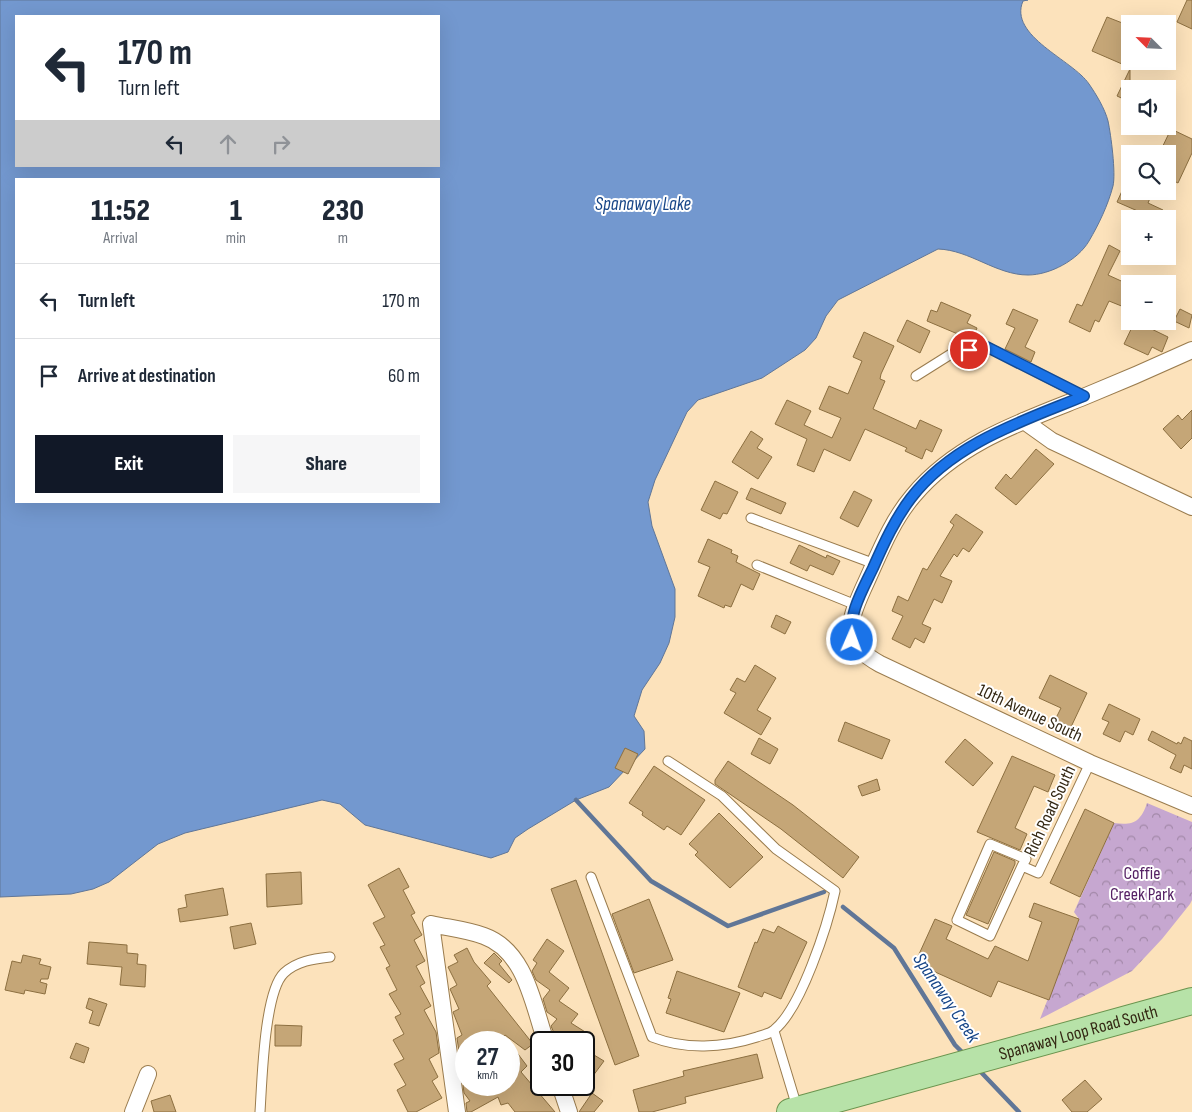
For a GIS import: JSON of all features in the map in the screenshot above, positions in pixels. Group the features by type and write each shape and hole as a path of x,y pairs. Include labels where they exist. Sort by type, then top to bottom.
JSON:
{"main road":[{"name":"Spanaway Loop Road South","path":"794,1111 1192,1001"}],"street":[{"path":"856,605 898,517 912,496 953,457 1024,420 1192,350"},
{"path":"1024,420 1052,441 1192,507"},
{"name":"10th Avenue South","path":"856,605 851,632 856,648 880,664 1090,763 1192,806"},
{"path":"457,1112 431,924 484,936 508,949 520,966 542,1031"},
{"path":"133,1112 148,1074"},
{"path":"564,1096 570,1112"}],"lane":[{"path":"916,376 951,354 987,347 1084,396"},
{"path":"751,518 875,564"},
{"path":"756,565 856,605"},
{"path":"591,877 652,1037 663,1042 697,1047 744,1041 774,1031 786,1016 821,942 835,891 776,849 722,796 668,761"},
{"name":"Rich Road South","path":"1022,866 1038,873 1090,763"},
{"path":"990,844 1026,859 1022,866 990,936 957,920 990,844"},
{"path":"260,1112 269,1008 282,974 303,961 330,957"},
{"path":"774,1031 794,1111"}],"green space":[{"name":"Coffie Creek Park","path":"1147,803 1192,822 1192,900 1162,939 1132,971 1040,1019 1079,919 1074,912 1114,823 1127,824 1136,821"}],"water":[{"name":"Spanaway Lake","path":"0,0 1028,0 1023,1 1021,14 1025,25 1044,47 1081,75 1089,84 1100,102 1108,121 1113,154 1114,180 1109,200 1096,228 1084,248 1071,260 1054,269 1036,274 1016,274 961,253 938,249 838,300 826,316 816,338 805,350 762,378 698,400 687,412 655,480 648,502 652,526 675,589 675,617 669,643 660,663 642,690 634,716 644,731 645,749 609,787 576,800 515,838 508,852 491,858 365,825 340,804 322,800 185,833 158,844 109,882 93,889 71,894 0,897"}],"building":[{"path":"1187,0 1192,0 1192,29 1177,22"},
{"path":"1107,17 1121,22 1121,64 1092,51"},
{"path":"1130,70 1130,70 1130,80 1125,80"},
{"path":"1121,88 1121,98 1117,96"},
{"path":"1176,131 1192,139 1192,153 1178,183 1176,182 1176,145 1163,145 1168,135 1176,135"},
{"path":"1121,193 1121,200 1149,200 1148,203 1163,210 1135,210 1117,202"},
{"path":"1109,245 1120,251 1108,275 1121,281 1121,306 1109,301 1099,322 1095,320 1090,332 1069,322 1077,304 1082,306"},
{"path":"941,302 971,315 967,323 977,328 972,340 927,321 931,310 937,312"},
{"path":"1013,309 1038,320 1025,347 1035,352 1031,362 1005,349 1015,328 1006,324"},
{"path":"1180,309 1192,315 1189,328 1176,322"},
{"path":"907,320 930,331 920,353 897,341"},
{"path":"1131,330 1154,330 1168,337 1162,352 1152,347 1148,355 1124,344"},
{"path":"864,332 894,346 881,374 880,379 885,381 873,409 916,429 920,420 942,430 932,452 926,449 922,459 905,451 907,448 865,429 850,461 824,449 814,472 797,465 807,439 775,424 787,400 811,411 804,425 832,438 841,418 819,409 829,386 848,394 862,361 853,357"},
{"path":"1192,410 1192,438 1181,449 1163,429 1178,415 1182,420"},
{"path":"751,431 763,439 757,448 772,457 758,479 732,462"},
{"path":"1036,449 1054,464 1016,505 995,488 1006,474 1011,479"},
{"path":"715,481 738,492 727,514 723,513 720,519 701,510"},
{"path":"751,488 786,503 781,514 746,499"},
{"path":"854,491 872,500 858,527 840,518"},
{"path":"956,514 983,532 969,552 963,548 957,557 954,554 940,576 952,581 942,603 934,599 922,624 931,628 924,643 915,638 910,648 892,639 903,616 892,611 898,596 908,601 923,568 927,570 954,525 950,522"},
{"path":"708,539 732,550 731,553 738,556 736,562 760,574 753,590 741,584 731,607 725,605 724,608 698,596 710,567 698,562"},
{"path":"799,545 826,558 827,555 840,561 833,575 810,565 807,571 790,563"},
{"path":"776,615 791,622 785,634 771,627"},
{"path":"755,665 776,678 757,710 771,718 761,735 724,713 736,693 730,690 737,678 745,682"},
{"path":"1050,675 1087,693 1071,727 1055,720 1061,708 1039,698"},
{"path":"1109,704 1140,719 1133,735 1125,731 1120,742 1103,734 1109,722 1102,719"},
{"path":"845,722 890,740 882,759 838,741"},
{"path":"1152,731 1177,744 1178,742 1181,744 1184,737 1192,741 1192,769 1184,765 1181,773 1170,768 1176,755 1148,740"},
{"path":"759,738 778,749 770,764 751,754"},
{"path":"965,739 993,763 973,786 945,762"},
{"path":"625,748 638,754 628,774 615,768"},
{"path":"1012,756 1055,775 1048,792 1034,786 1015,828 1027,834 1020,850 977,832"},
{"path":"728,761 793,805 859,857 843,878 781,829 715,784 715,780"},
{"path":"654,766 705,800 681,835 667,826 664,830 642,815 643,812 629,803"},
{"path":"877,779 880,790 862,796 858,786"},
{"path":"1085,809 1114,823 1080,897 1050,883"},
{"path":"719,813 763,857 730,888 695,855 698,852 689,844"},
{"path":"994,852 1015,861 1015,864 988,924 966,915"},
{"path":"399,868 409,887 403,890 415,913 411,915 422,935 414,940 425,961 416,966 425,983 420,986 431,1006 424,1010 436,1032 439,1053 429,1059 438,1077 432,1081 442,1098 416,1112 408,1112 397,1090 406,1085 394,1064 404,1059 393,1040 404,1034 395,1017 401,1014 389,994 397,990 386,968 390,966 380,947 385,945 373,923 385,917 368,885"},
{"path":"301,872 302,904 267,907 266,874"},
{"path":"576,880 639,1056 615,1065 551,889"},
{"path":"223,888 228,915 180,922 178,909 187,907 185,895"},
{"path":"649,899 673,960 634,973 612,914"},
{"path":"1034,903 1079,919 1049,1000 998,981 991,997 915,963 935,919 952,926 946,939 988,959 995,946 1028,961 1042,922 1029,917"},
{"path":"251,923 256,944 234,949 230,927"},
{"path":"778,926 807,942 781,999 764,992 762,997 738,987 755,942 757,943 763,929 774,933"},
{"path":"547,939 564,951 549,972 569,988 559,1001 578,1014 571,1023 584,1031 553,1031 551,1026 557,1019 547,1012 543,999 550,990 536,980 532,971 537,963 533,960"},
{"path":"89,942 127,945 127,953 138,954 137,964 146,965 145,987 120,985 122,967 87,964"},
{"path":"467,948 474,962 491,982 487,986 530,1040 530,1046 525,1050 520,1046 520,1031 460,1031 453,1012 459,1009 450,989 457,985 448,967 458,962 454,955"},
{"path":"494,953 502,961 499,964 512,980 509,983 484,963"},
{"path":"23,955 41,959 39,964 51,967 48,979 41,979 40,982 47,984 45,994 25,990 24,994 5,990 12,961 21,963"},
{"path":"677,971 740,993 724,1032 666,1013 671,999 668,998"},
{"path":"89,998 107,1004 99,1026 89,1023 93,1011 86,1008"},
{"path":"275,1025 302,1026 301,1046 275,1046"},
{"path":"76,1043 89,1048 84,1063 70,1058"},
{"path":"757,1054 763,1078 685,1097 686,1103 652,1112 639,1112 633,1090 684,1076 683,1071"},
{"path":"595,1056 604,1061 595,1073"},
{"path":"520,1057 527,1066 521,1072 530,1083 530,1096 541,1096 555,1112 515,1112 508,1103 501,1105 498,1097 471,1112 467,1112 466,1103 470,1101 466,1096 520,1096"},
{"path":"1085,1080 1102,1099 1087,1112 1072,1112 1062,1100"},
{"path":"170,1095 176,1112 154,1112 151,1101"},
{"path":"595,1095 603,1101 594,1112 579,1112 590,1096"}],"waterway":[{"name":"Spanaway Creek","path":"576,800 651,881 728,926 824,892"},
{"name":"Spanaway Creek","path":"843,907 894,948 955,1045 965,1055"},
{"name":"Spanaway Creek","path":"979,1070 1019,1112"}],"route":[{"path":"852,640 852,621 856,605 883,544 912,496 953,457 1024,420 1084,396 987,347 969,350"}]}
